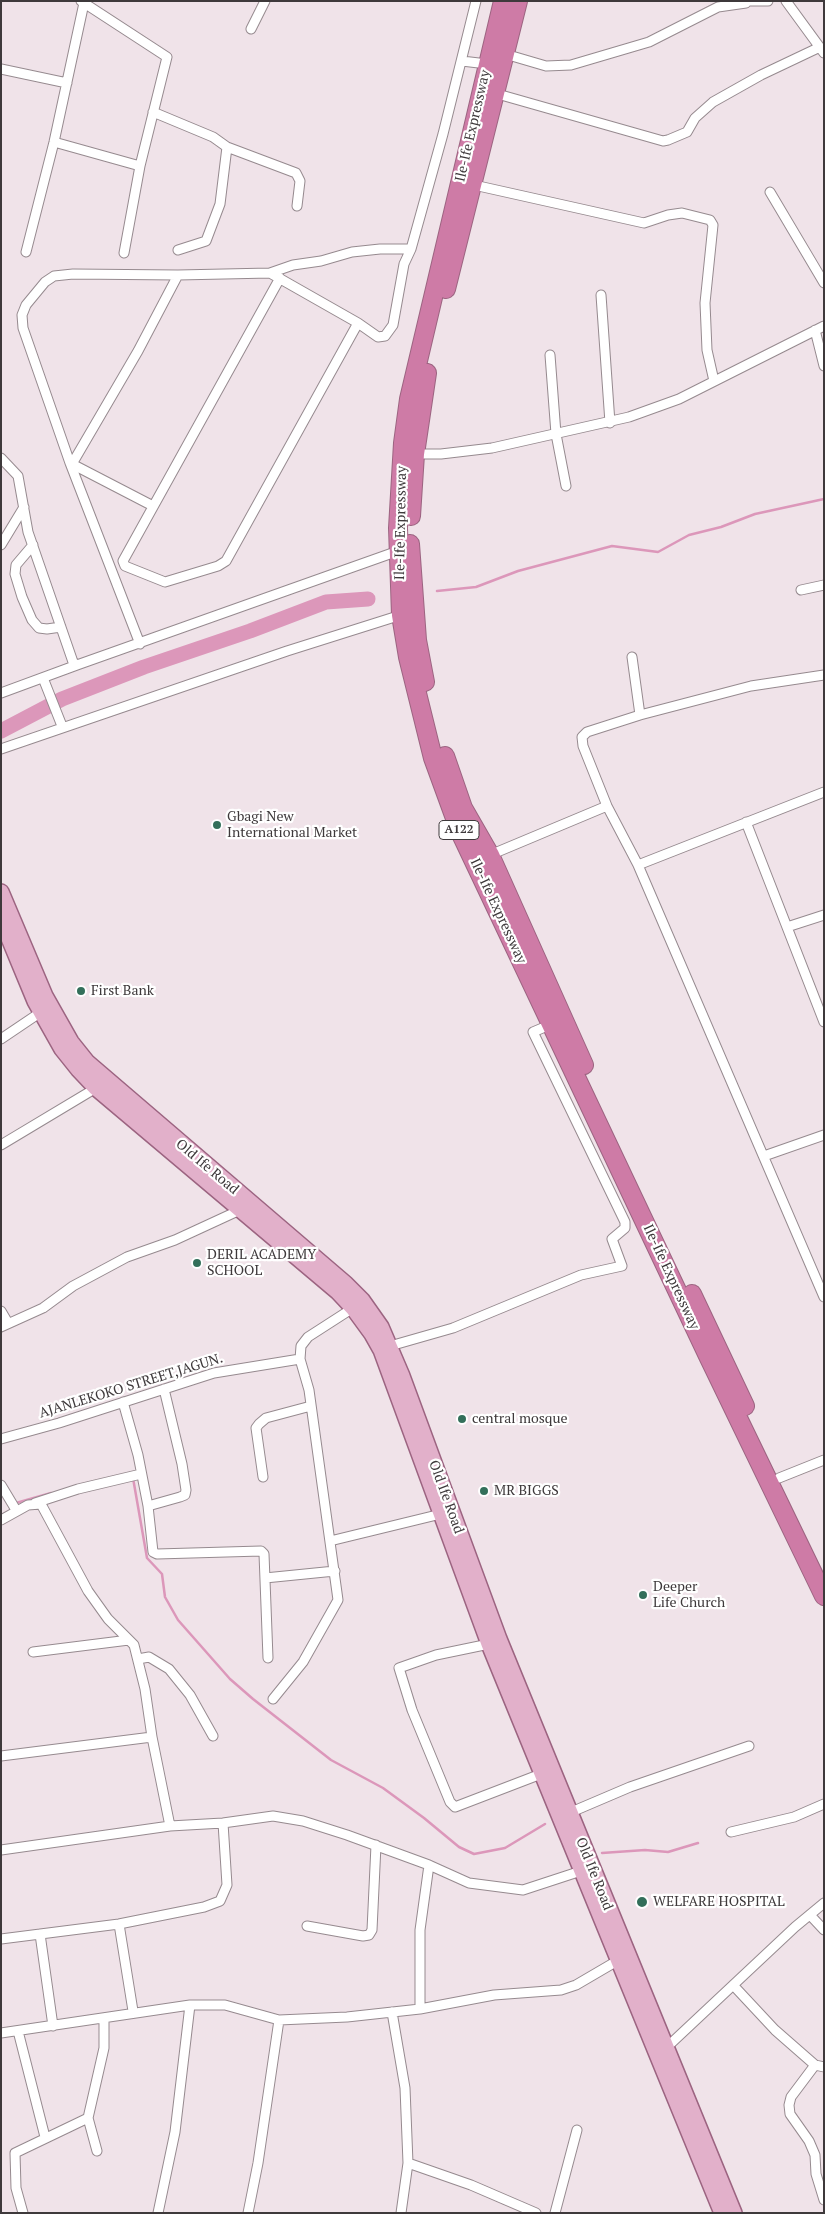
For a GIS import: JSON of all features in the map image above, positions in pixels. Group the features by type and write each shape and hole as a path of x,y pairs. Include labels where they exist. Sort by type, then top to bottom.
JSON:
{"highway":[{"name":"Ile-Ife Expressway","path":"503,1 409,399 400,487 398,551 401,615 419,708 443,788 460,832 824,1596"},
{"name":"Ile-Ife Expressway","path":"518,1 494,93 474,185 439,318 423,392 415,454 410,536 417,640 426,686 446,761 463,808 490,855 588,1073 824,1571"}],"main road":[{"name":"Old Ife Road","path":"1,892 45,996 71,1042 86,1062 240,1210 353,1308 381,1350 441,1514 470,1576 569,1813 610,1929 617,1961 722,2213"},
{"name":"Old Ife Road","path":"1,919 41,1012 62,1049 96,1088 176,1148 346,1284 362,1300 378,1322 390,1346 470,1576 489,1644 581,1872 666,2048 734,2213"}],"street":[{"path":"251,29 265,1"},
{"path":"270,273 358,323 378,337 387,334 393,325 404,264 411,249 476,1"},
{"path":"505,54 546,66 570,65 649,42 718,7 746,2 768,1"},
{"path":"494,93 663,141 668,140 687,132 695,118 713,102 760,76 822,50 786,1"},
{"path":"26,252 54,142 83,2 167,57 140,166 124,252"},
{"path":"462,60 488,64"},
{"path":"1,69 67,84"},
{"path":"153,112 213,137 227,147 296,172 300,181 297,206"},
{"path":"54,142 140,166"},
{"path":"178,250 206,241 220,204 227,147"},
{"path":"474,185 644,223 668,215 682,213 710,220 713,225 705,303 707,350 714,381"},
{"path":"770,192 824,283"},
{"path":"140,644 71,463 23,328 22,315 26,305 45,282 54,276 100,273 178,275 270,273 293,265 321,261 352,252 380,249 411,249"},
{"path":"71,463 138,351 178,275"},
{"path":"111,569 122,564 280,278"},
{"path":"601,295 610,423"},
{"path":"122,564 166,582 218,566 226,561 358,323"},
{"path":"415,454 441,454 492,448 610,423 680,399 824,326"},
{"path":"815,330 824,366"},
{"path":"550,355 556,434 566,486"},
{"path":"1,458 18,476 28,532 73,662 78,665"},
{"path":"71,463 153,506"},
{"path":"1,545 24,507"},
{"path":"33,546 16,564 15,574 22,597 32,620 39,628 61,627"},
{"path":"1,694 398,551"},
{"path":"801,590 824,585"},
{"path":"1,749 61,724 401,615"},
{"path":"632,657 640,715"},
{"path":"824,675 751,686 640,715 587,732 582,738 583,746 607,806 638,866 824,1297"},
{"path":"43,680 61,724"},
{"path":"638,866 824,792"},
{"path":"490,855 607,806"},
{"path":"746,822 824,1022"},
{"path":"787,927 824,915"},
{"path":"1,1039 41,1012"},
{"path":"390,1346 454,1328 581,1275 622,1266 612,1239 625,1228 625,1222 534,1032 552,1024"},
{"path":"1,1145 96,1088"},
{"path":"764,1156 824,1135"},
{"path":"1,1311 4,1325 43,1308 80,1282 127,1256 175,1240 240,1210"},
{"path":"273,1699 304,1662 338,1600 309,1390 300,1359 301,1346 308,1337 353,1308"},
{"name":"AJANLEKOKO STREET,JAGUN.","path":"1,1439 59,1423 214,1373 300,1359"},
{"path":"148,1506 185,1495 182,1464 164,1389"},
{"path":"123,1402 148,1506 153,1552 157,1554 261,1552 265,1558 268,1658"},
{"path":"263,1477 256,1428 266,1418 311,1406"},
{"path":"779,1478 824,1460"},
{"path":"1,1520 16,1510 34,1503 78,1489 141,1474"},
{"path":"1,1485 16,1510"},
{"path":"34,1503 41,1504 88,1591 108,1619 134,1645 145,1689 152,1737 170,1826"},
{"path":"330,1541 441,1514"},
{"path":"265,1578 335,1571"},
{"path":"33,1652 129,1640"},
{"path":"489,1644 436,1655 399,1668 412,1710 454,1808 541,1774"},
{"path":"138,1659 149,1657 169,1670 190,1695 213,1736"},
{"path":"1,1756 152,1737"},
{"path":"569,1813 630,1787 749,1746"},
{"path":"731,1832 794,1817 824,1804"},
{"path":"1,1850 170,1826 223,1824 273,1816 290,1818 376,1845 429,1864 469,1883 516,1890 543,1885 581,1872"},
{"path":"1,1939 119,1924 204,1907 220,1901 228,1885 223,1824"},
{"path":"307,1926 363,1936 369,1935 372,1930 376,1845"},
{"path":"420,2009 420,1930 429,1864"},
{"path":"666,2048 824,1904"},
{"path":"810,1915 824,1930"},
{"path":"119,1924 133,2012"},
{"path":"40,1934 53,2026"},
{"path":"1,2033 190,2005 225,2005 279,2020 347,2017 420,2009 494,1995 561,1990 576,1985 617,1961"},
{"path":"733,1985 775,2030 819,2066 791,2097 790,2114 809,2140 815,2155 816,2174 824,2200"},
{"path":"158,2213 175,2132 190,2005"},
{"path":"392,2012 405,2088 408,2163 401,2213"},
{"path":"97,2151 88,2118 104,2048 104,2018"},
{"path":"248,2213 258,2163 279,2020"},
{"path":"18,2031 45,2137"},
{"path":"23,2213 16,2188 15,2153 88,2118"},
{"path":"555,2213 577,2130"},
{"path":"408,2163 471,2185 536,2213"}],"waterway":[{"path":"437,591 476,587 518,571 612,546 658,552 689,535 721,527 755,514 824,499"},
{"path":"1,731 62,699 144,667 250,631 326,602 368,599"},
{"path":"133,1478 147,1558 162,1574 165,1597 178,1620 230,1679 253,1699 331,1760 383,1788 459,1847 474,1854 505,1848 545,1824"},
{"path":"16,1503 51,1493"},
{"path":"602,1853 645,1850 668,1852 698,1843"}],"place":[{"name":"Gbagi New International Market","path":"217,825"},
{"name":"First Bank","path":"81,991"},
{"name":"DERIL ACADEMY SCHOOL","path":"197,1263"},
{"name":"central mosque","path":"462,1419"},
{"name":"MR BIGGS","path":"484,1491"},
{"name":"Deeper Life Church","path":"643,1595"},
{"name":"WELFARE HOSPITAL","path":"642,1902"}]}
